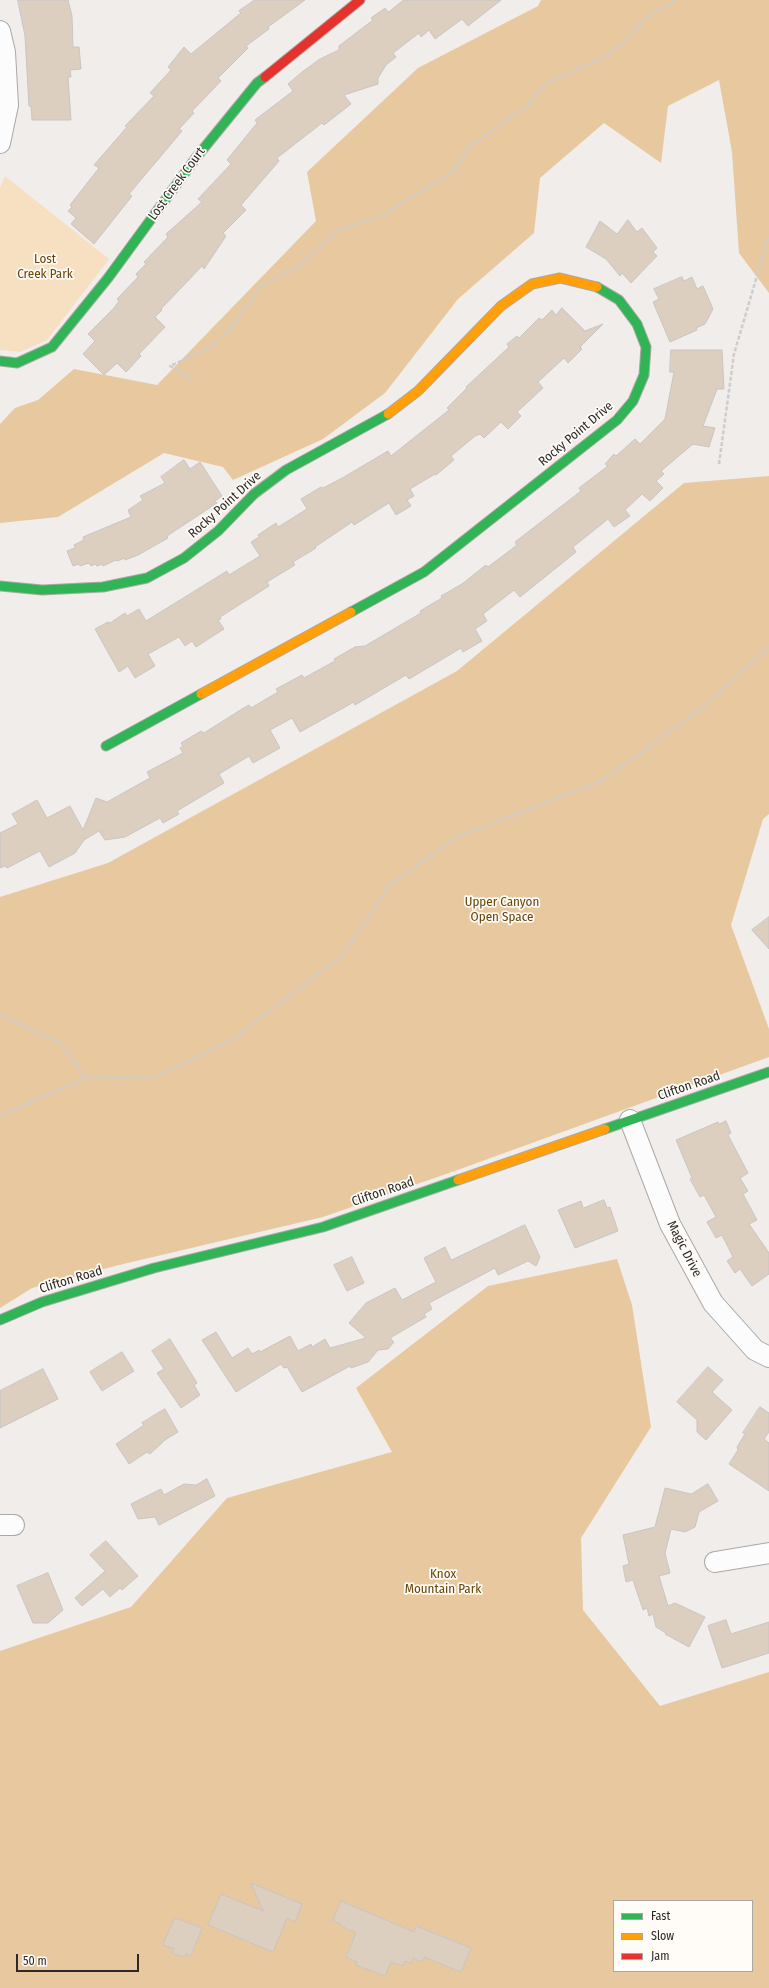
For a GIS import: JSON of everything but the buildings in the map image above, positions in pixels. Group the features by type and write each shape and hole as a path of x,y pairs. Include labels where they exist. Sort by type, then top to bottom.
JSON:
{"street":[{"name":"Lost Creek Court","path":"0,361 17,363 52,347 108,278 195,159 257,83 360,0"},
{"path":"0,31 4,52 8,105 0,143"},
{"name":"Rocky Point Drive","path":"0,586 42,590 102,587 147,578 184,558 218,531 254,494 286,470 384,417 418,391 501,306 532,284 560,278 594,286 619,300 637,324 646,347 644,375 633,401 617,420 424,572 106,746"},
{"name":"Clifton Road","path":"0,1320 42,1302 154,1268 323,1227 769,1072"},
{"name":"Magic Drive","path":"630,1120 670,1224 713,1303 756,1350 769,1357"},
{"path":"715,1562 769,1553"}],"path":[{"path":"192,382 186,375 170,366 208,349 228,332 262,285 300,266 337,231 385,214 452,174 470,146 526,107 545,84 600,59 621,45 650,14 676,0"},
{"path":"719,464 734,354 769,234"},
{"path":"0,1116 87,1078 153,1078 230,1041 342,956 390,885 456,837 602,781 700,710 769,647"},
{"path":"0,1015 60,1043 87,1078"}],"green space":[{"path":"541,0 769,0 769,293 739,253 732,152 719,80 668,106 661,163 604,123 540,178 534,233 458,299 385,393 323,439 233,480 223,467 164,453 58,517 0,523 0,424 15,408 38,400 74,369 157,385 316,221 307,172 418,68 538,6"},
{"name":"Lost Creek Park","path":"5,176 109,259 47,340 20,352 0,350 0,188"},
{"name":"Upper Canyon Open Space","path":"769,476 769,814 763,819 731,925 769,1029 769,1057 323,1217 119,1265 32,1288 0,1308 0,897 108,863 457,671 684,483"},
{"name":"Knox Mountain Park","path":"617,1259 632,1305 651,1427 581,1538 583,1610 660,1706 769,1672 769,1988 0,1988 0,1651 131,1607 227,1498 392,1452 356,1388 488,1286"}],"traffic: fast":[{"path":"0,361 17,363 52,347 108,278 195,159 257,83 265,77"},
{"path":"351,612 424,572 617,420 633,401 644,375 646,347 637,324 619,300 597,287"},
{"path":"0,586 42,590 103,587 147,578 184,558 218,531 254,494 286,470 388,414"},
{"path":"106,746 201,694"},
{"path":"605,1129 769,1072"},
{"path":"0,1320 42,1302 154,1268 323,1227 458,1180"}],"traffic: slow":[{"path":"388,414 418,391 501,306 532,284 560,278 597,287"},
{"path":"201,694 351,612"},
{"path":"458,1180 605,1129"}],"traffic: jam":[{"path":"265,77 360,0"}]}
